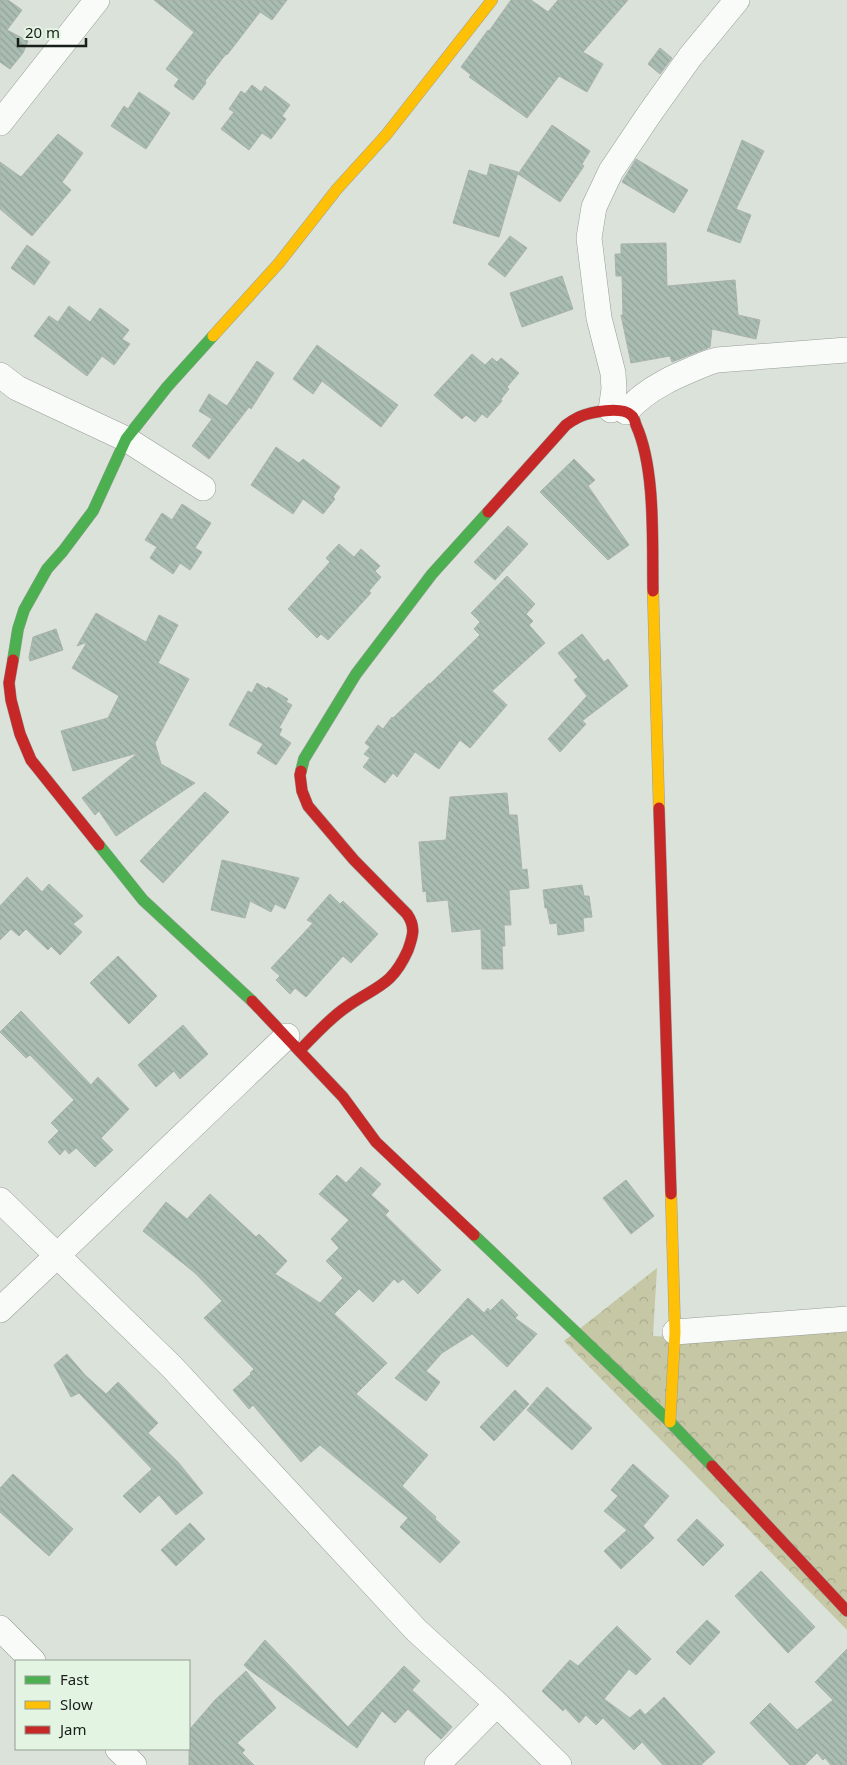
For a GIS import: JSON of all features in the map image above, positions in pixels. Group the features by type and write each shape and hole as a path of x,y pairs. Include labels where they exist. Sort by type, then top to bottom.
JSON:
{"street":[{"path":"0,123 97,0"},
{"path":"492,0 386,135 336,189 280,263 168,387 126,439 93,511 48,569 24,610 14,643 9,683 11,700 20,734 31,760 143,900 246,993 344,1097 376,1142 670,1422 847,1612"},
{"path":"619,411 614,389 613,373 599,318 589,238 594,208 611,171 650,113 690,57 737,0"},
{"path":"0,1310 293,1043 389,981 399,968 413,938 414,928 412,921 354,860 308,806 302,791 300,775 304,759 356,674 432,574 566,425 579,417 591,413 619,411 658,386 717,360 847,350"},
{"path":"0,375 17,388 126,439 204,488"},
{"path":"619,411 635,419 646,462 650,490 675,1332 670,1422"},
{"path":"0,1200 199,1395 416,1630 497,1704 559,1765"},
{"path":"675,1332 847,1319"},
{"path":"0,1628 32,1660"},
{"path":"437,1765 497,1704"},
{"path":"119,1750 134,1765"}],"green space":[{"path":"657,1268 653,1336 673,1337 847,1314 847,1630 564,1341"}],"building":[{"path":"0,0 8,0 22,10 7,30 28,41 23,53 10,69 0,62"},
{"path":"154,0 287,0 272,20 260,12 205,81 206,83 193,100 174,86 179,79 166,69 194,32"},
{"path":"511,0 531,0 548,12 558,0 628,0 583,52 603,64 587,92 559,76 527,118 469,77 471,75 461,67"},
{"path":"660,48 672,58 660,74 648,64"},
{"path":"252,85 261,92 265,86 290,105 282,116 286,119 271,139 262,133 249,150 221,129 234,112 229,109 241,91 245,94"},
{"path":"139,92 170,113 146,149 111,126 124,106 128,109"},
{"path":"552,125 590,151 582,164 584,166 560,202 518,174"},
{"path":"58,134 83,153 62,182 71,190 32,236 0,209 0,162 21,177"},
{"path":"742,140 764,151 736,209 751,215 740,243 707,231"},
{"path":"636,159 688,190 674,213 622,182"},
{"path":"490,164 518,172 499,237 453,223 469,170 487,176"},
{"path":"510,236 527,248 505,277 488,264"},
{"path":"666,243 667,286 735,280 738,315 760,320 756,339 712,329 710,347 672,362 670,356 631,363 621,315 623,315 622,276 616,276 615,254 621,254 621,244"},
{"path":"27,245 50,262 34,285 11,268"},
{"path":"562,276 573,309 522,327 510,293"},
{"path":"69,306 90,322 100,308 129,330 122,339 130,344 114,365 102,356 87,376 34,336 49,316 58,322"},
{"path":"317,345 398,405 381,427 322,381 313,394 293,379"},
{"path":"472,354 485,365 492,358 497,362 501,358 519,373 507,387 509,389 501,399 502,401 487,418 482,414 475,422 466,415 462,419 434,395"},
{"path":"257,361 274,373 251,409 249,407 209,459 192,446 212,419 199,411 209,394 227,406"},
{"path":"276,447 299,463 303,459 340,487 333,497 335,499 323,514 303,499 293,514 251,485"},
{"path":"574,459 595,480 588,486 629,545 608,560 540,492"},
{"path":"182,504 211,523 195,548 202,552 190,570 180,563 173,574 150,558 157,547 145,540 162,513 172,520"},
{"path":"508,526 528,544 495,580 474,562"},
{"path":"339,544 354,557 361,549 380,566 375,571 381,577 369,591 371,593 328,640 321,634 317,638 288,609 330,562 326,558"},
{"path":"507,576 535,604 526,614 533,621 529,625 545,643 492,691 507,705 470,748 460,740 439,769 415,752 397,777 393,773 385,783 363,767 370,758 364,754 370,747 365,743 378,725 383,729 392,717 430,684 480,635 474,629 480,622 471,613"},
{"path":"96,613 146,642 159,615 178,625 158,663 189,679 155,743 161,764 195,783 116,836 99,811 95,815 82,798 138,753 73,771 61,731 108,718 119,696 72,668 87,642 77,646"},
{"path":"56,629 63,650 30,661 33,637"},
{"path":"582,634 604,662 608,659 628,686 582,721 586,724 560,752 548,739 587,696 574,680 578,677 558,653"},
{"path":"257,683 288,699 286,702 292,705 279,728 282,729 279,735 291,743 276,765 257,753 263,744 229,725 248,691 252,693"},
{"path":"205,792 229,812 163,883 140,861"},
{"path":"507,793 509,815 517,815 522,870 527,869 529,888 509,890 511,925 504,925 505,946 502,946 503,969 482,969 481,929 452,932 448,900 427,902 426,891 423,892 419,842 446,840 450,797"},
{"path":"222,860 299,878 285,909 275,904 271,912 250,901 245,918 211,910"},
{"path":"27,877 42,892 49,884 83,916 73,924 82,932 60,955 51,946 48,950 26,929 19,936 11,929 0,940 0,906"},
{"path":"582,885 584,896 589,896 592,917 583,918 584,931 558,935 557,923 550,924 547,908 545,908 543,890"},
{"path":"330,894 340,904 343,901 378,934 351,963 343,956 306,997 295,988 290,994 276,980 280,976 271,968 313,923 307,920"},
{"path":"118,956 157,996 129,1024 90,983"},
{"path":"21,1011 91,1085 98,1077 129,1109 101,1138 113,1150 95,1167 76,1148 69,1154 65,1149 60,1155 48,1142 59,1131 51,1123 74,1100 30,1055 26,1058 0,1032"},
{"path":"183,1025 208,1054 180,1079 174,1071 156,1087 138,1065"},
{"path":"361,1167 381,1184 371,1195 389,1211 385,1215 441,1270 418,1294 403,1279 398,1283 394,1279 373,1302 359,1289 334,1314 387,1363 356,1394 428,1455 402,1486 460,1542 440,1563 400,1527 408,1518 320,1445 301,1462 253,1405 249,1409 233,1390 254,1369 204,1318 222,1301 195,1273 143,1231 166,1202 187,1219 210,1194 256,1237 259,1234 287,1261 275,1274 320,1303 343,1278 326,1261 339,1248 331,1239 349,1220 319,1194 337,1175 346,1183"},
{"path":"626,1180 654,1216 631,1234 603,1198"},
{"path":"468,1298 484,1313 488,1308 490,1311 502,1299 518,1315 515,1318 537,1334 507,1367 472,1334 442,1353 426,1371 440,1382 426,1401 395,1378"},
{"path":"67,1354 85,1375 106,1394 118,1382 158,1423 148,1433 178,1462 203,1493 176,1515 159,1495 140,1513 123,1496 152,1469 79,1393 71,1397 54,1365"},
{"path":"547,1387 592,1428 572,1450 527,1410"},
{"path":"515,1390 529,1404 494,1441 480,1427"},
{"path":"633,1464 669,1496 643,1526 654,1538 621,1569 604,1551 627,1530 604,1511 618,1496 611,1490"},
{"path":"13,1474 73,1529 49,1556 0,1512 0,1488"},
{"path":"697,1519 724,1545 703,1566 677,1540"},
{"path":"190,1523 205,1539 176,1566 161,1550"},
{"path":"761,1571 815,1627 788,1653 735,1596"},
{"path":"707,1620 720,1632 690,1665 676,1652"},
{"path":"617,1626 651,1659 636,1675 629,1669 604,1699 630,1718 640,1709 645,1715 664,1697 715,1752 701,1765 663,1765 642,1742 634,1750 603,1718 596,1725 586,1715 579,1723 565,1708 563,1711 542,1691 570,1660 578,1666"},
{"path":"265,1640 348,1727 404,1666 420,1681 412,1690 452,1727 441,1739 408,1709 395,1723 382,1711 357,1748 244,1665"},
{"path":"847,1649 847,1765 831,1765 817,1753 805,1765 790,1765 750,1723 770,1703 797,1730 833,1700 815,1682"},
{"path":"246,1671 276,1708 237,1743 245,1750 242,1753 254,1765 189,1765 190,1729 215,1700"}],"traffic: fast":[{"path":"13,660 18,629 24,610 47,569 93,511 126,439 167,387 213,336"},
{"path":"301,771 304,759 356,674 432,574 488,512"},
{"path":"99,845 143,900 252,1001"},
{"path":"474,1235 670,1422 712,1466"}],"traffic: slow":[{"path":"213,336 279,263 337,189 386,135 492,0"},
{"path":"653,591 659,808"},
{"path":"670,1422 675,1332 671,1194"}],"traffic: jam":[{"path":"488,512 566,425 590,413 613,410 626,412 634,419 647,463 652,506 653,591"},
{"path":"13,660 9,683 11,700 20,734 31,760 99,845"},
{"path":"300,1050 321,1028 339,1013 389,979 402,962 408,950 413,932 412,923 407,914 354,860 308,806 302,791 301,771"},
{"path":"659,808 671,1194"},
{"path":"252,1001 343,1097 376,1142 474,1235"},
{"path":"712,1466 847,1611"}]}
